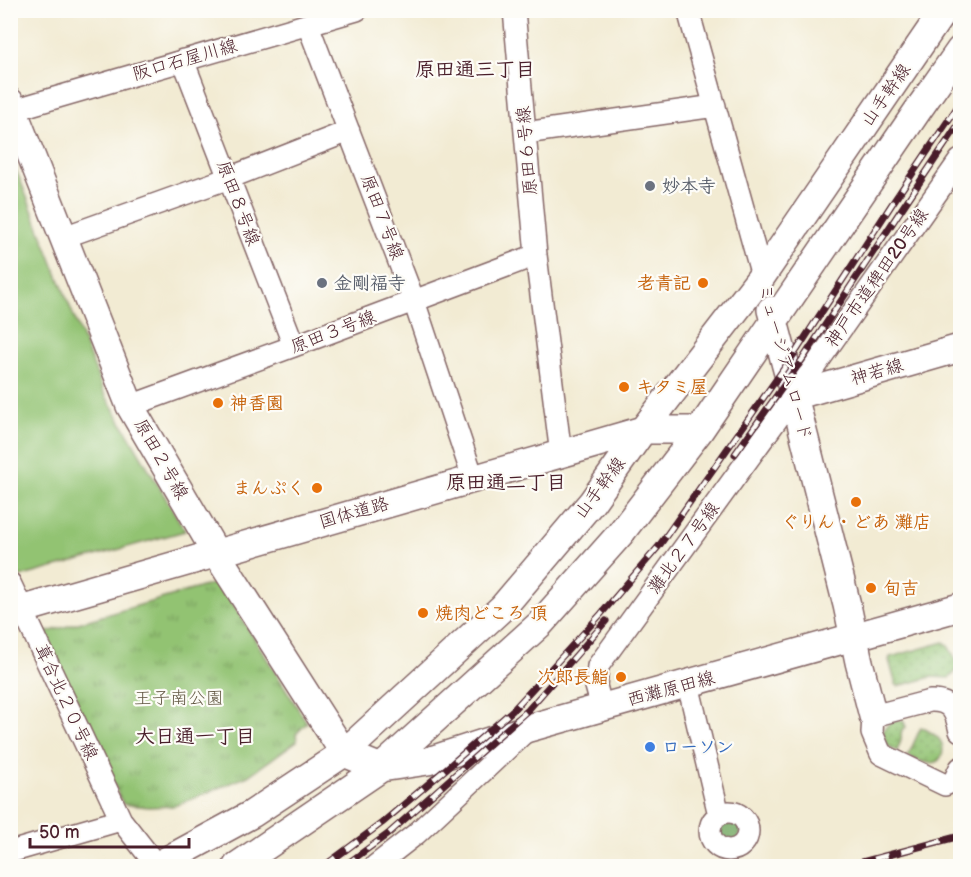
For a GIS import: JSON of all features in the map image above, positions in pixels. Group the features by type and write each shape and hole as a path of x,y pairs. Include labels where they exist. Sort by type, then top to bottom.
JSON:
{"street":[{"name":"阪口石屋川線","path":"12,108 357,10"},
{"name":"原田６号線","path":"514,10 536,255 561,455"},
{"name":"ミュージアムロード","path":"688,10 794,396 873,716"},
{"name":"山手幹線","path":"157,866 252,814 344,753 503,607 592,502 643,430 762,276 944,10"},
{"name":"原田７号線","path":"308,25 414,301 473,478"},
{"name":"山手幹線","path":"237,867 381,768 540,624 620,534 700,430 960,50"},
{"name":"原田８号線","path":"183,60 294,346"},
{"path":"525,132 715,106"},
{"name":"原田２号線","path":"12,108 130,406 216,553 344,753"},
{"path":"63,237 229,178 349,131"},
{"name":"神戸市道稗田20号線","path":"794,396 960,160"},
{"name":"原田３号線","path":"130,406 536,255"},
{"name":"神若線","path":"794,396 960,348"},
{"name":"灘北２７号線","path":"602,708 596,686 598,666 794,396"},
{"name":"国体道路","path":"17,611 643,430 700,430"},
{"name":"葺合北２０号線","path":"10,583 17,611 121,820 157,866"},
{"name":"西灘原田線","path":"381,768 428,761 529,728 960,607"},
{"path":"688,684 719,815"},
{"path":"960,731 953,709 936,700 873,716 872,733 881,754 952,788 960,768"},
{"path":"375,867 416,834 529,728"},
{"path":"344,753 381,768"},
{"path":"729,812 745,821 746,839 741,845 720,858 710,834 712,823 719,815 729,812"},
{"path":"10,852 121,820"}],"green space":[{"path":"10,154 104,393 185,531 16,578 10,567"},
{"name":"王子南公園","path":"219,582 307,723 296,734 297,741 248,776 174,806 148,807 123,804 44,633"},
{"path":"944,642 957,662 954,674 949,678 931,677 896,685 890,657"},
{"path":"903,720 906,727 902,731 897,751 888,746 883,733 890,723"},
{"path":"921,727 940,740 942,744 943,753 936,762 925,762 908,756"},
{"path":"729,819 738,822 741,831 738,840 729,843 720,840 717,831 720,822"}],"railway":[{"path":"324,866 382,823 513,710 601,614 659,546 797,350 960,103"},
{"path":"735,454 804,357 960,122"},
{"path":"344,866 388,834 528,710 606,621"},
{"path":"847,866 960,836"},
{"path":"954,866 960,865"}],"place":[{"name":"妙本寺","path":"650,186"},
{"name":"金剛福寺","path":"322,283"},
{"name":"老青記","path":"703,283"},
{"name":"キタミ屋","path":"624,387"},
{"name":"神香園","path":"218,403"},
{"name":"まんぷく","path":"317,488"},
{"name":"ぐりん・どあ 灘店","path":"856,502"},
{"name":"旬吉","path":"871,588"},
{"name":"焼肉どころ 頂","path":"423,613"},
{"name":"次郎長鮨","path":"621,677"},
{"name":"ローソン","path":"650,747"}],"district":[{"name":"原田通三丁目","path":"475,70"},
{"name":"原田通二丁目","path":"506,483"},
{"name":"大日通一丁目","path":"195,737"}]}
